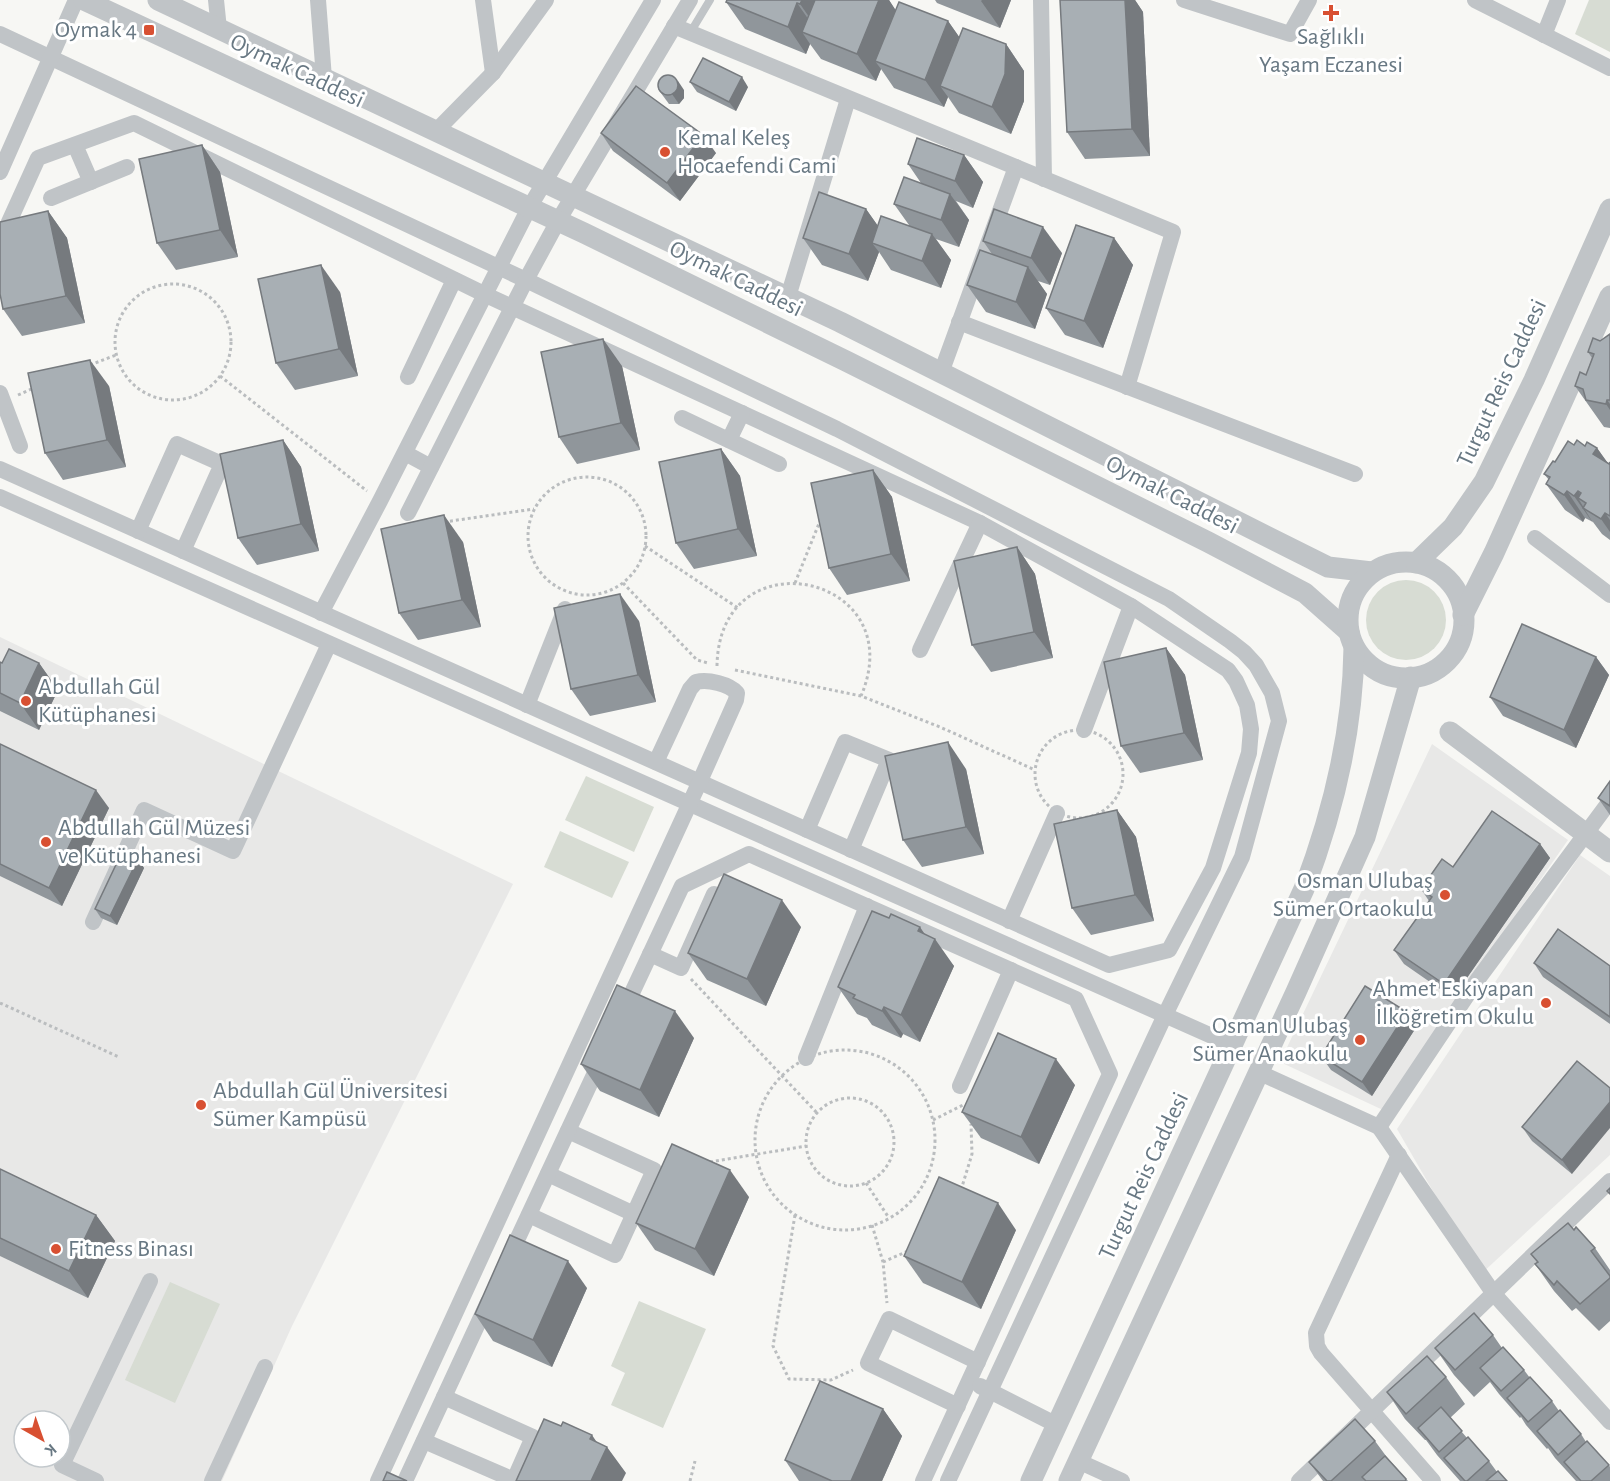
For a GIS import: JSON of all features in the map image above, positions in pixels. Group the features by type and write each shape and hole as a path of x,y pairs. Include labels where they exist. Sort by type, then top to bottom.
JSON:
{"street":[{"path":"0,172 76,0"},
{"name":"Oymak Caddesi","path":"84,0 558,221 846,360 1208,542 1305,593 1352,639"},
{"name":"Oymak Caddesi","path":"158,0 788,297 1328,567 1372,572"},
{"path":"216,0 219,29"},
{"path":"318,0 324,78"},
{"path":"483,0 493,73"},
{"path":"436,131 493,73 546,0"},
{"path":"321,613 530,208 653,0"},
{"path":"408,513 558,221 690,0"},
{"path":"1041,0 1044,179"},
{"path":"1185,0 1290,34 1309,0"},
{"path":"1475,0 1610,68"},
{"path":"1544,35 1558,0"},
{"path":"674,26 1173,232 1127,387"},
{"path":"0,34 526,280 837,429 1169,599 1230,640 1256,665 1272,693 1279,721 1242,857 1165,1015 948,1481"},
{"path":"788,297 848,99"},
{"path":"0,242 38,158 134,123 454,280 980,523 1131,606 1228,670 1242,693 1246,705 1251,729 1249,753 1213,868 1169,950 1109,965 0,469"},
{"path":"75,145 90,182"},
{"path":"51,198 128,167"},
{"path":"941,373 1016,167"},
{"name":"Turgut Reis Caddesi","path":"1416,563 1452,527 1484,482 1534,380 1610,209"},
{"path":"408,377 454,280"},
{"path":"1463,615 1604,324 1610,296"},
{"path":"959,322 1355,474"},
{"path":"1,399 20,446"},
{"path":"729,440 742,413"},
{"path":"682,418 779,464"},
{"path":"138,531 177,444 222,464 183,551"},
{"path":"405,453 431,467"},
{"path":"0,497 1232,1045"},
{"path":"920,650 980,523"},
{"path":"1535,538 1610,595"},
{"path":"1393,563 1416,563 1437,571 1449,581 1460,600 1463,615 1461,637 1450,657 1432,671 1411,678 1388,675 1374,669 1363,659 1352,639 1348,618 1350,603 1357,589 1372,572 1393,563"},
{"path":"1084,730 1131,606"},
{"path":"527,705 566,609"},
{"name":"Turgut Reis Caddesi","path":"1031,1481 1304,888 1336,795 1349,727 1352,639"},
{"path":"93,922 144,810 233,851 329,644"},
{"path":"1068,1481 1365,837 1411,678"},
{"path":"378,1481 700,781 737,693 732,688 704,680 696,682 690,689 656,762"},
{"path":"1450,732 1610,852"},
{"path":"807,830 845,742 889,760 851,850"},
{"path":"1380,1127 1478,979 1610,801"},
{"path":"1009,921 1057,813"},
{"path":"616,1027 682,886 749,854 1076,999 1110,1074 923,1481"},
{"path":"650,954 681,968 714,894"},
{"path":"807,1058 867,906"},
{"path":"960,1086 1011,970"},
{"path":"504,1269 607,1048"},
{"path":"1258,1072 1380,1127 1494,1294 1610,1422"},
{"path":"529,1215 615,1255 654,1170 568,1131"},
{"path":"1399,1155 1316,1333 1317,1346 1433,1481"},
{"path":"548,1174 634,1214"},
{"path":"1299,1481 1610,1181"},
{"path":"96,1481 62,1465 150,1281"},
{"path":"405,1481 494,1290"},
{"path":"958,1406 868,1363 889,1320 978,1362"},
{"path":"212,1481 265,1367"},
{"path":"969,1381 1057,1425"},
{"path":"424,1440 514,1480 533,1437 444,1397"},
{"path":"1078,1461 1122,1481"}],"lane":[{"path":"690,33 710,0"}],"path":[{"path":"166,284 190,286 211,298 220,307 228,323 230,353 220,376 207,388 191,397 167,400 144,393 134,386 123,371 116,355 115,343 119,319 134,299 154,287 166,284"},
{"path":"85,367 116,355"},
{"path":"220,376 380,501"},
{"path":"1,399 44,384"},
{"path":"585,477 609,481 630,495 637,505 645,528 645,546 639,564 623,583 613,590 576,595 554,585 537,568 530,551 528,532 534,509 542,498 561,483 585,477"},
{"path":"408,513 434,523 534,509"},
{"path":"795,583 824,512"},
{"path":"645,546 738,608"},
{"path":"623,583 697,660 717,666 721,636 726,623 738,608 758,591 772,586 795,583 817,586 831,592 854,611 867,638 870,668 861,696"},
{"path":"728,668 861,696 940,727 1035,770"},
{"path":"1084,730 1104,737 1118,752 1124,772 1123,783 1114,801 1098,814 1077,818 1057,813 1042,799 1035,780 1035,770 1041,751 1047,743 1064,732 1084,730"},
{"path":"681,968 817,1113"},
{"path":"0,1003 118,1056"},
{"path":"849,1049 864,1051 885,1059 914,1081 929,1106 933,1120 935,1147 928,1173 915,1196 896,1214 872,1226 845,1230 807,1222 773,1196 765,1183 756,1156 756,1126 759,1112 765,1098 782,1075 807,1058 820,1053 849,1049"},
{"path":"959,1197 972,1154 972,1125 960,1086"},
{"path":"854,1098 873,1105 884,1114 893,1132 892,1153 883,1171 867,1183 846,1186 827,1180 813,1166 806,1146 808,1129 817,1113 834,1102 854,1098"},
{"path":"933,1120 965,1104"},
{"path":"699,1164 806,1146"},
{"path":"867,1183 889,1218"},
{"path":"795,1215 773,1346 789,1379 831,1380 868,1363"},
{"path":"872,1226 883,1262 889,1320"},
{"path":"883,1262 914,1247"},
{"path":"690,1481 695,1461"}],"shaded area":[{"path":"1589,0 1610,0 1610,52 1575,34"},
{"path":"1406,580 1421,583 1434,592 1443,605 1446,620 1443,635 1434,648 1421,657 1406,660 1391,657 1378,648 1369,635 1366,620 1369,605 1378,592 1391,583"},
{"name":"Abdullah Gül Üniversitesi Sümer Kampüsü","path":"0,637 513,884 292,1326 222,1481 0,1481"},
{"name":"Osman Ulubaş Sümer Ortaokulu","path":"1432,744 1568,840 1383,1110 1280,1062"},
{"path":"586,776 654,807 634,852 565,820"},
{"path":"560,831 629,862 612,898 544,867"},
{"name":"Ahmet Eskiyapan İlköğretim Okulu","path":"1580,855 1610,876 1610,1155 1481,1274 1397,1129"},
{"path":"170,1282 220,1304 175,1403 125,1380"},
{"path":"639,1301 706,1329 663,1428 611,1405 625,1373 611,1366"}],"building":[{"path":"727,0 802,0 800,4 797,3 788,27 726,2"},
{"path":"815,0 879,0 857,54 802,32"},
{"path":"1060,0 1125,0 1132,129 1067,132"},
{"path":"899,2 948,21 925,80 875,61"},
{"path":"963,28 1006,44 1005,74 992,107 940,86"},
{"path":"703,58 742,77 729,102 690,82"},
{"path":"668,75 675,78 678,85 675,92 668,95 661,92 658,85 661,78"},
{"name":"Kemal Keleş Hocaefendi Cami","path":"636,86 703,135 667,183 601,133"},
{"path":"917,138 964,155 955,181 908,164"},
{"path":"202,145 220,230 157,243 139,159"},
{"path":"904,177 950,194 941,220 894,204"},
{"path":"819,192 866,209 849,254 803,238"},
{"path":"994,209 1043,227 1031,258 983,241"},
{"path":"48,211 66,296 3,309 0,294 0,222"},
{"path":"881,216 932,234 922,261 872,243"},
{"path":"1076,225 1114,238 1084,321 1046,308"},
{"path":"980,250 1028,267 1016,302 967,285"},
{"path":"321,265 339,349 276,363 258,279"},
{"path":"1610,334 1610,400 1607,400 1606,404 1586,400 1583,389 1575,386 1580,372 1586,375 1594,354 1588,352 1593,338 1600,341"},
{"path":"603,339 621,423 559,437 541,352"},
{"path":"90,360 107,440 45,453 28,373"},
{"path":"283,440 301,524 238,538 220,454"},
{"path":"1577,440 1585,446 1587,442 1597,448 1593,454 1609,464 1610,462 1610,516 1605,513 1601,519 1583,508 1586,503 1578,498 1581,493 1578,491 1574,496 1567,491 1564,495 1546,484 1550,477 1544,474 1553,461 1555,462 1568,441 1574,445"},
{"path":"721,449 738,529 676,543 659,462"},
{"path":"873,470 891,554 829,568 811,483"},
{"path":"444,515 462,600 399,613 381,529"},
{"path":"1017,547 1034,632 972,645 954,561"},
{"path":"620,594 638,675 571,689 554,608"},
{"path":"1522,624 1596,657 1564,730 1490,697"},
{"path":"1166,648 1184,733 1121,746 1104,662"},
{"path":"9,649 39,663 20,703 0,693 0,662 2,663"},
{"path":"948,742 966,827 903,840 885,756"},
{"name":"Abdullah Gül Müzesi ve Kütüphanesi","path":"0,744 96,790 49,888 0,864"},
{"path":"1610,781 1610,806 1598,798"},
{"path":"1117,810 1135,895 1072,908 1054,824"},
{"path":"1492,811 1540,844 1444,984 1394,950 1432,897 1421,889 1442,859 1453,867"},
{"path":"122,852 138,859 110,916 95,909"},
{"path":"724,874 782,900 747,979 688,953"},
{"path":"872,911 889,918 891,914 920,927 918,931 935,939 901,1015 884,1007 882,1011 853,998 855,995 838,987"},
{"path":"1558,929 1610,966 1610,1017 1534,963"},
{"path":"617,985 675,1011 640,1090 581,1064"},
{"path":"1365,986 1407,1012 1362,1082 1321,1056"},
{"path":"998,1033 1056,1059 1021,1137 962,1112"},
{"path":"1577,1061 1610,1088 1610,1102 1562,1160 1522,1127"},
{"path":"672,1144 730,1170 695,1249 636,1223"},
{"path":"0,1169 96,1215 69,1271 0,1238"},
{"path":"939,1177 998,1203 962,1282 904,1256"},
{"path":"1568,1223 1574,1230 1576,1227 1595,1248 1591,1251 1610,1276 1580,1304 1557,1281 1554,1285 1535,1264 1538,1262 1531,1254"},
{"path":"510,1235 568,1261 533,1340 475,1314"},
{"path":"1474,1313 1493,1335 1455,1370 1435,1348"},
{"path":"1503,1347 1524,1370 1501,1391 1480,1368"},
{"path":"1427,1356 1446,1377 1406,1414 1387,1392"},
{"path":"1530,1377 1552,1401 1528,1422 1507,1398"},
{"path":"820,1381 883,1409 851,1481 832,1481 785,1460"},
{"path":"1441,1407 1462,1431 1439,1452 1418,1428"},
{"path":"1560,1410 1581,1434 1558,1455 1537,1431"},
{"path":"544,1419 561,1426 563,1422 592,1435 590,1439 607,1447 591,1481 516,1481"},
{"path":"1355,1419 1375,1441 1331,1481 1327,1481 1309,1462"},
{"path":"1468,1437 1489,1461 1465,1481 1444,1458"},
{"path":"1587,1441 1609,1465 1591,1481 1581,1481 1564,1462"},
{"path":"1385,1456 1406,1479 1405,1481 1366,1481 1362,1477"},
{"path":"1498,1471 1507,1481 1486,1481"},
{"path":"387,1472 407,1481 383,1481"}],"place":[{"name":"Sağlıklı Yaşam Eczanesi","path":"1331,13"},
{"name":"Oymak 4","path":"149,30"},
{"name":"Kemal Keleş Hocaefendi Cami","path":"665,152"},
{"name":"Abdullah Gül Kütüphanesi","path":"26,701"},
{"name":"Abdullah Gül Müzesi ve Kütüphanesi","path":"46,842"},
{"name":"Osman Ulubaş Sümer Ortaokulu","path":"1445,895"},
{"name":"Ahmet Eskiyapan İlköğretim Okulu","path":"1546,1003"},
{"name":"Osman Ulubaş Sümer Anaokulu","path":"1360,1040"},
{"name":"Abdullah Gül Üniversitesi Sümer Kampüsü","path":"201,1105"},
{"name":"Fitness Binası","path":"56,1249"}]}
